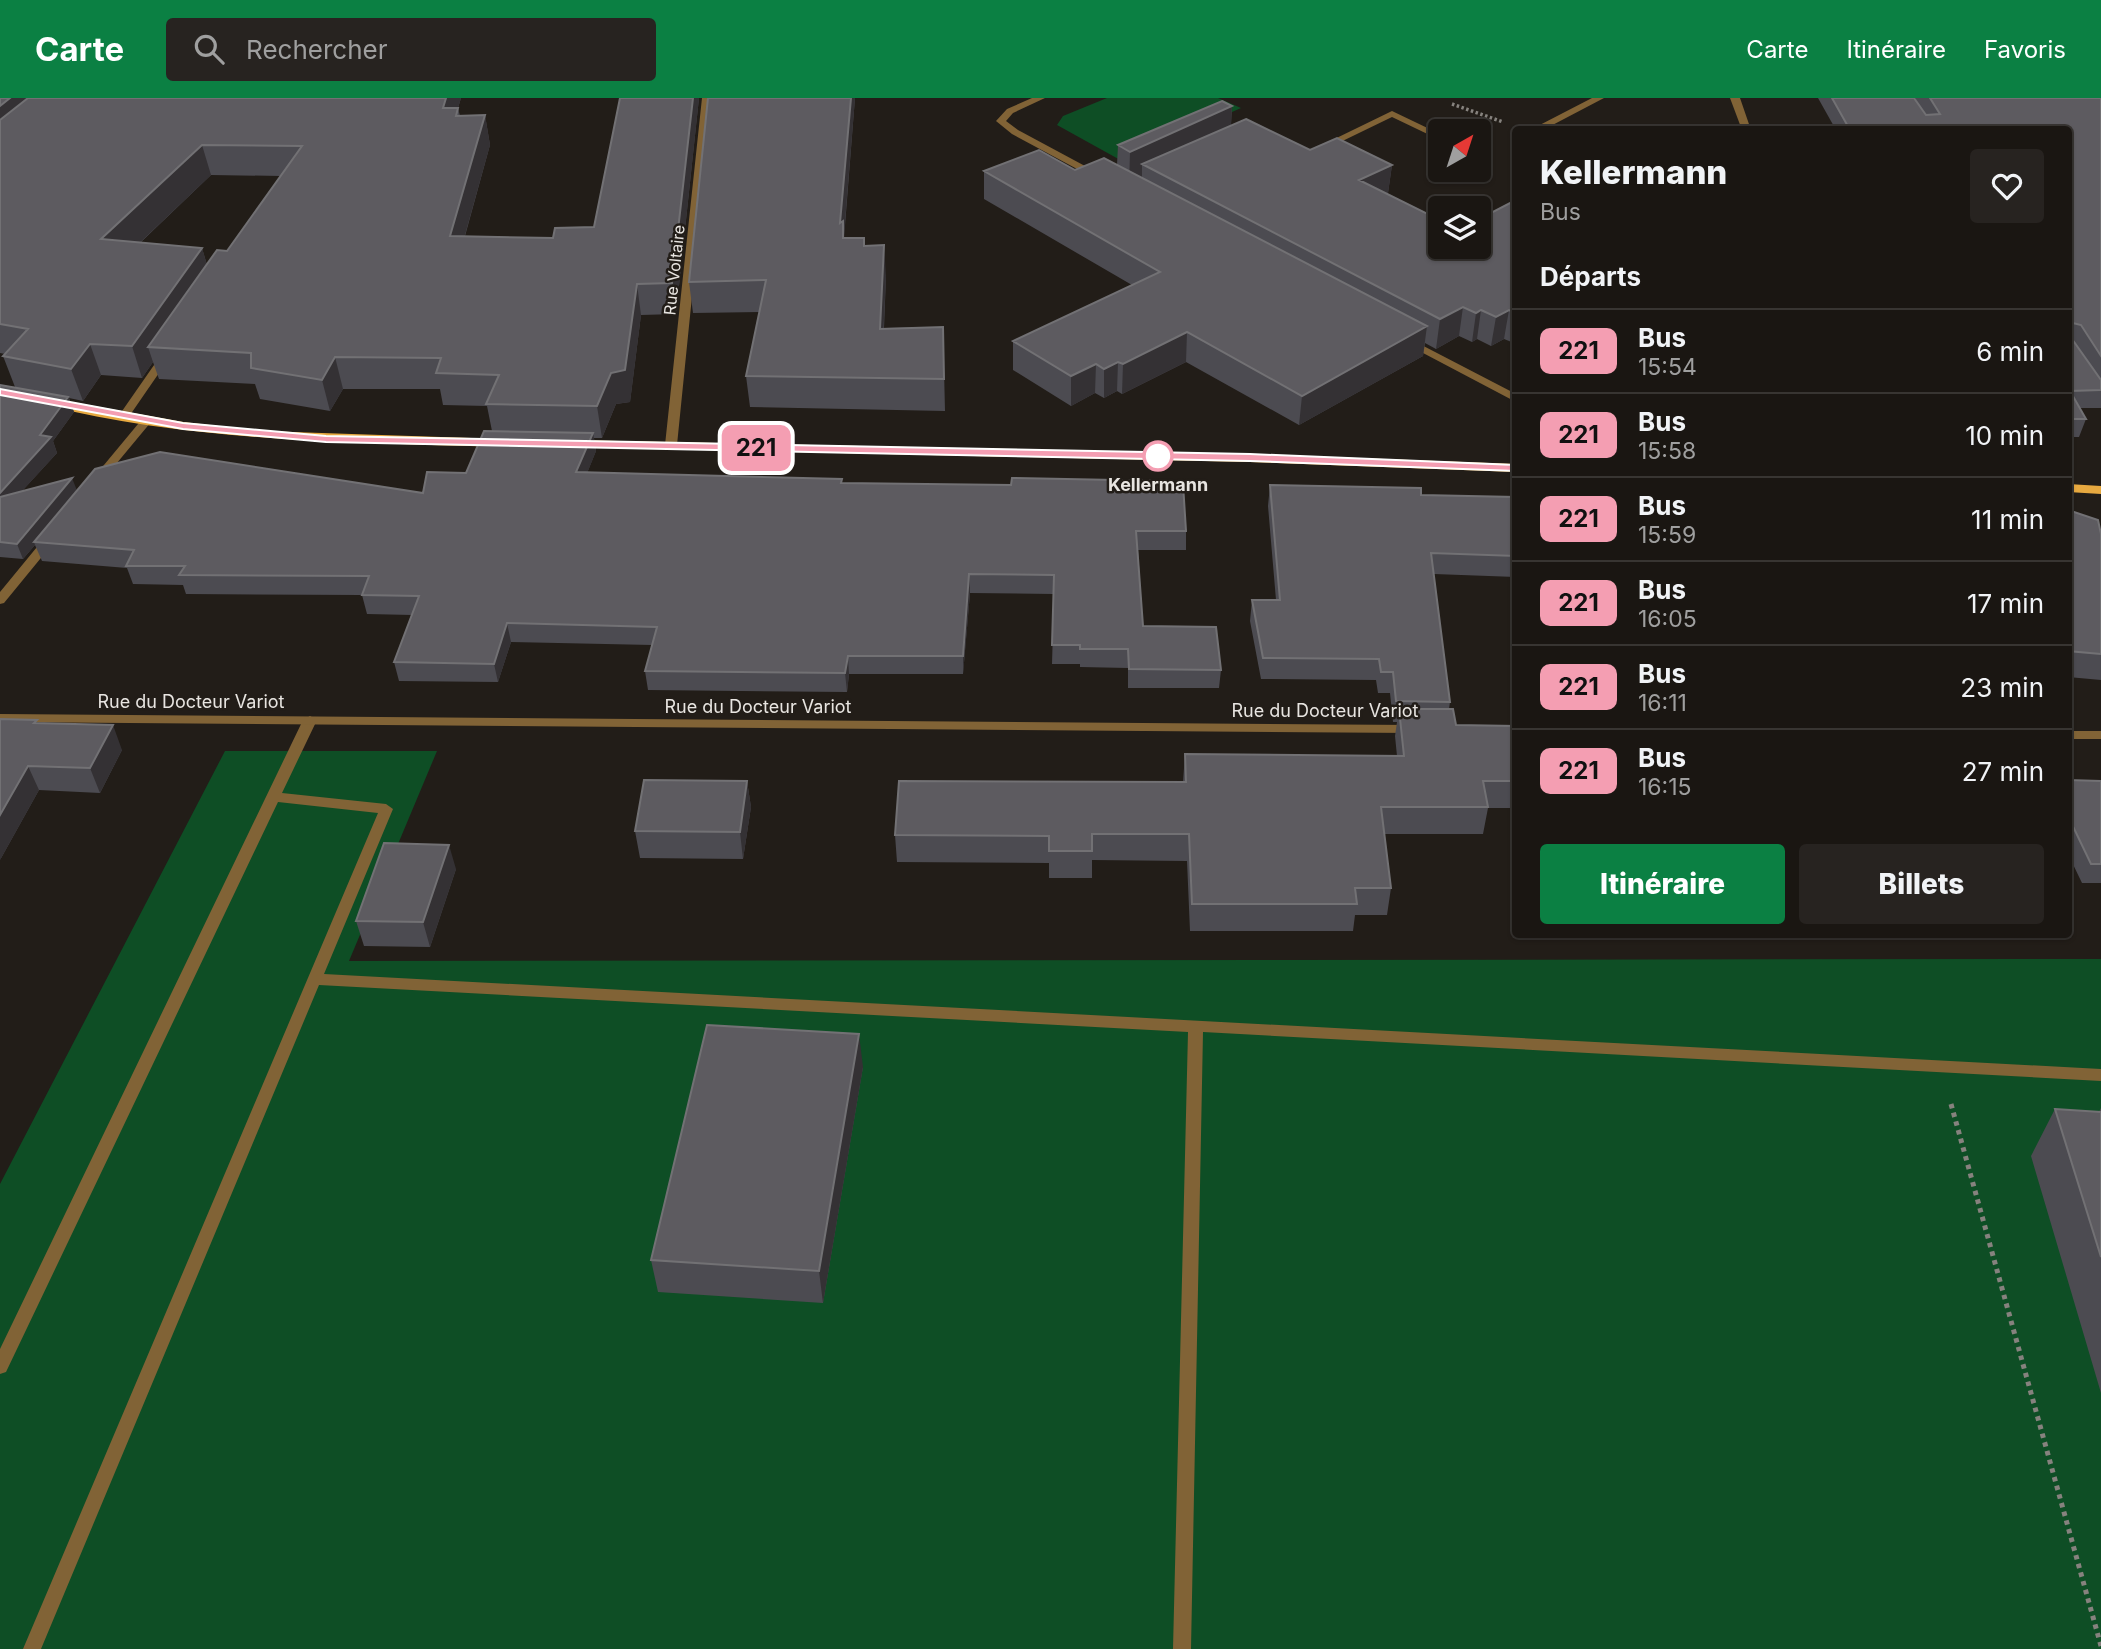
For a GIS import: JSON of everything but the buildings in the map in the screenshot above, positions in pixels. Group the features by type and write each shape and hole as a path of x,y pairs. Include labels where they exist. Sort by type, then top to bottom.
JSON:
{"main road":[{"path":"27,398 147,420 262,435 514,443"},
{"path":"556,443 1250,458 1512,468"},
{"path":"2072,488 2101,489"}],"street":[{"name":"Rue Voltaire","path":"671,445 708,98"},
{"path":"1040,98 1010,111 1001,121 1015,132 1105,180"},
{"path":"1543,126 1599,98"},
{"path":"1735,98 1746,126"},
{"path":"1310,153 1392,114 1428,131"},
{"path":"1394,334 1512,396"},
{"path":"124,416 170,349"},
{"path":"86,495 147,420"},
{"path":"0,600 60,526"},
{"name":"Rue du Docteur Variot","path":"0,718 1432,730"},
{"path":"0,1367 276,797 310,720"},
{"path":"2072,735 2101,735"},
{"path":"32,1649 386,809 276,797"},
{"path":"314,979 2101,1075"},
{"path":"1182,1649 1196,1026"}],"path":[{"path":"1450,103 1484,118 1523,126"},
{"path":"1941,1066 2101,1646"}],"green space":[{"path":"1107,98 1218,98 1241,108 1122,161 1057,125 1063,116"},
{"path":"225,751 437,751 349,961 2101,959 2101,1649 0,1649 0,1184"}],"bus line":[{"name":"221","path":"0,392 183,426 326,439 1250,458 1512,468"}],"place":[{"name":"Kellermann","path":"1158,456"}]}
